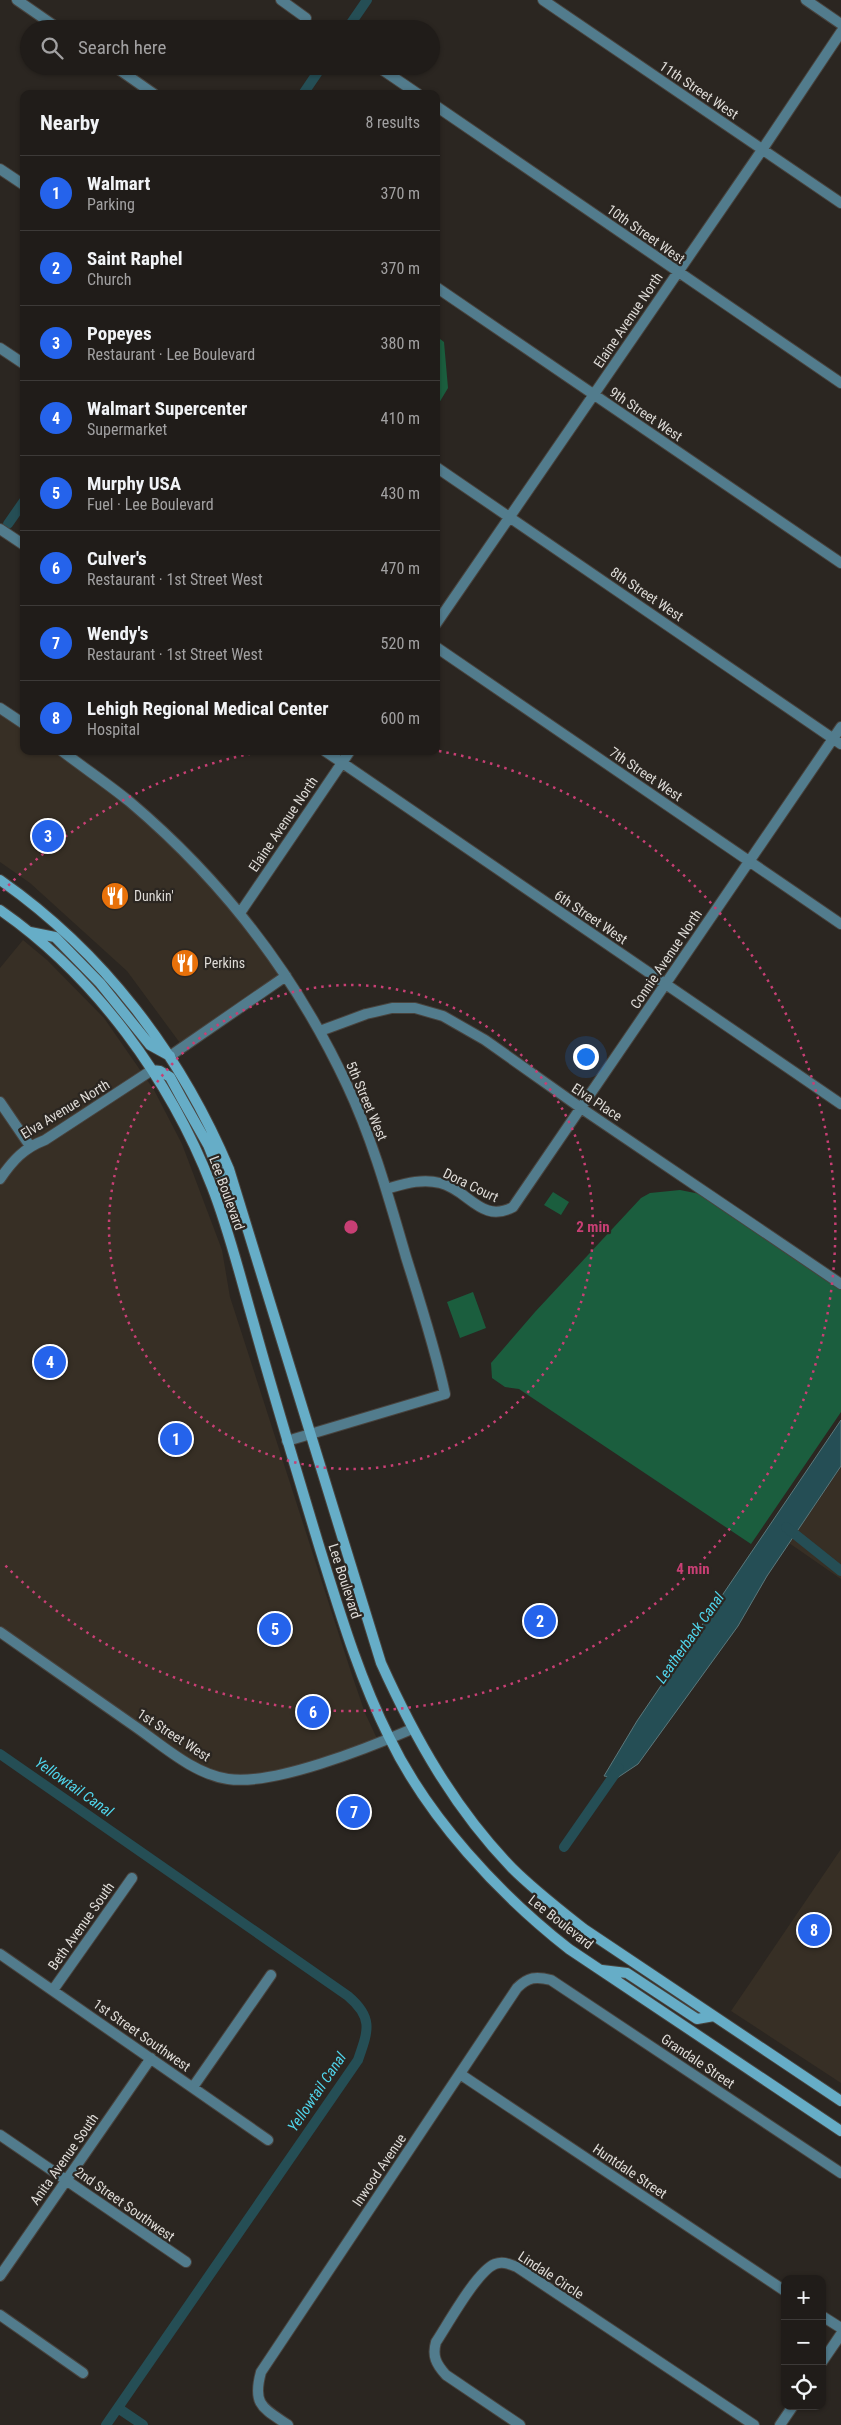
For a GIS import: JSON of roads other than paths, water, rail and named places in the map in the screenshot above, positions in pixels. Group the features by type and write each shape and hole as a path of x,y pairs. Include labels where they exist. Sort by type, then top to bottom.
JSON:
{"main road":[{"name":"Lee Boulevard","path":"0,880 46,916 80,947 140,1013 170,1056 216,1138 229,1168 368,1626 381,1663 412,1729 443,1782 463,1811 512,1867 548,1901 584,1929 841,2101"},
{"name":"Lee Boulevard","path":"0,910 29,932 63,963 93,995 152,1070 183,1122 212,1186 223,1217 287,1441 357,1662 389,1739 448,1829 488,1876 544,1929 601,1970 841,2131"},
{"path":"29,932 55,937 100,983 150,1045 170,1056"},
{"path":"152,1070 165,1074 174,1085 208,1145 240,1223 248,1231"},
{"path":"601,1970 627,1973 697,2019 714,2016"}],"street":[{"path":"17,0 46,20"},
{"path":"281,0 306,18"},
{"name":"11th Street West","path":"543,0 841,203"},
{"path":"806,0 841,24"},
{"name":"Elaine Avenue North","path":"440,618 841,32"},
{"path":"127,75 148,90"},
{"path":"390,75 412,90"},
{"name":"10th Street West","path":"440,109 841,383"},
{"path":"0,169 20,182"},
{"name":"9th Street West","path":"440,290 841,564"},
{"path":"0,348 20,361"},
{"name":"8th Street West","path":"440,470 837,742"},
{"path":"0,529 20,542"},
{"name":"7th Street West","path":"440,650 841,924"},
{"path":"0,708 20,721"},
{"name":"Connie Avenue North","path":"513,1207 749,861 837,742 841,727"},
{"name":"5th Street West","path":"67,755 129,802 155,825 200,868 240,913 286,976 320,1031 363,1123 386,1189 446,1394 287,1441"},
{"name":"6th Street West","path":"332,755 841,1104"},
{"name":"Elaine Avenue North","path":"240,913 347,755"},
{"path":"170,1056 286,976"},
{"name":"Elva Place","path":"320,1031 378,1010 404,1007 428,1011 470,1030 581,1108 841,1284"},
{"name":"Elva Avenue North","path":"0,1179 20,1153 30,1146 45,1140 152,1070"},
{"path":"0,1102 30,1146"},
{"name":"Dora Court","path":"386,1189 428,1180 442,1183 458,1190 488,1212 501,1213 513,1207"},
{"name":"1st Street West","path":"0,1632 167,1748 203,1772 214,1776 228,1779 259,1780 339,1757 412,1729"},
{"name":"Beth Avenue South","path":"53,1990 132,1878"},
{"name":"1st Street Southwest","path":"0,1954 268,2140"},
{"path":"193,2087 271,1975"},
{"name":"Inwood Avenue","path":"288,2425 260,2403 256,2390 260,2372 517,1988 525,1980 537,1976"},
{"name":"Grandale Street","path":"537,1976 551,1980 573,1993 841,2173"},
{"name":"Anita Avenue South","path":"0,2276 151,2058"},
{"name":"Huntdale Street","path":"460,2074 781,2287"},
{"name":"2nd Street Southwest","path":"0,2135 186,2262"},
{"name":"Lindale Circle","path":"520,2425 446,2375 437,2365 433,2352 436,2342 477,2280 495,2264 506,2263 517,2267 754,2425"},
{"path":"0,2315 83,2373"},
{"path":"826,2319 841,2328"},
{"path":"826,2356 841,2334"},
{"path":"780,2425 790,2410"}],"water":[{"path":"841,1420 841,1466 767,1576 738,1626 638,1764 617,1778 604,1776 637,1721"}],"waterway":[{"path":"353,20 367,0"},
{"path":"306,90 316,75"},
{"path":"8,524 20,507"},
{"path":"786,1527 841,1571"},
{"name":"Yellowtail Canal","path":"0,1754 348,1996 362,2011 365,2018 366,2033 358,2060 106,2425"},
{"name":"Leatherback Canal","path":"564,1847 619,1768"},
{"path":"118,2408 143,2425"}],"place":[{"name":"Popeyes","path":"48,836"},
{"name":"Dunkin'","path":"115,896"},
{"name":"Perkins","path":"185,963"},
{"name":"Walmart Supercenter","path":"50,1362"},
{"name":"Walmart","path":"176,1439"},
{"name":"Saint Raphel","path":"540,1621"},
{"name":"Murphy USA","path":"275,1629"},
{"name":"Culver's","path":"313,1712"},
{"name":"Wendy's","path":"354,1812"},
{"name":"Lehigh Regional Medical Center","path":"814,1930"}]}
